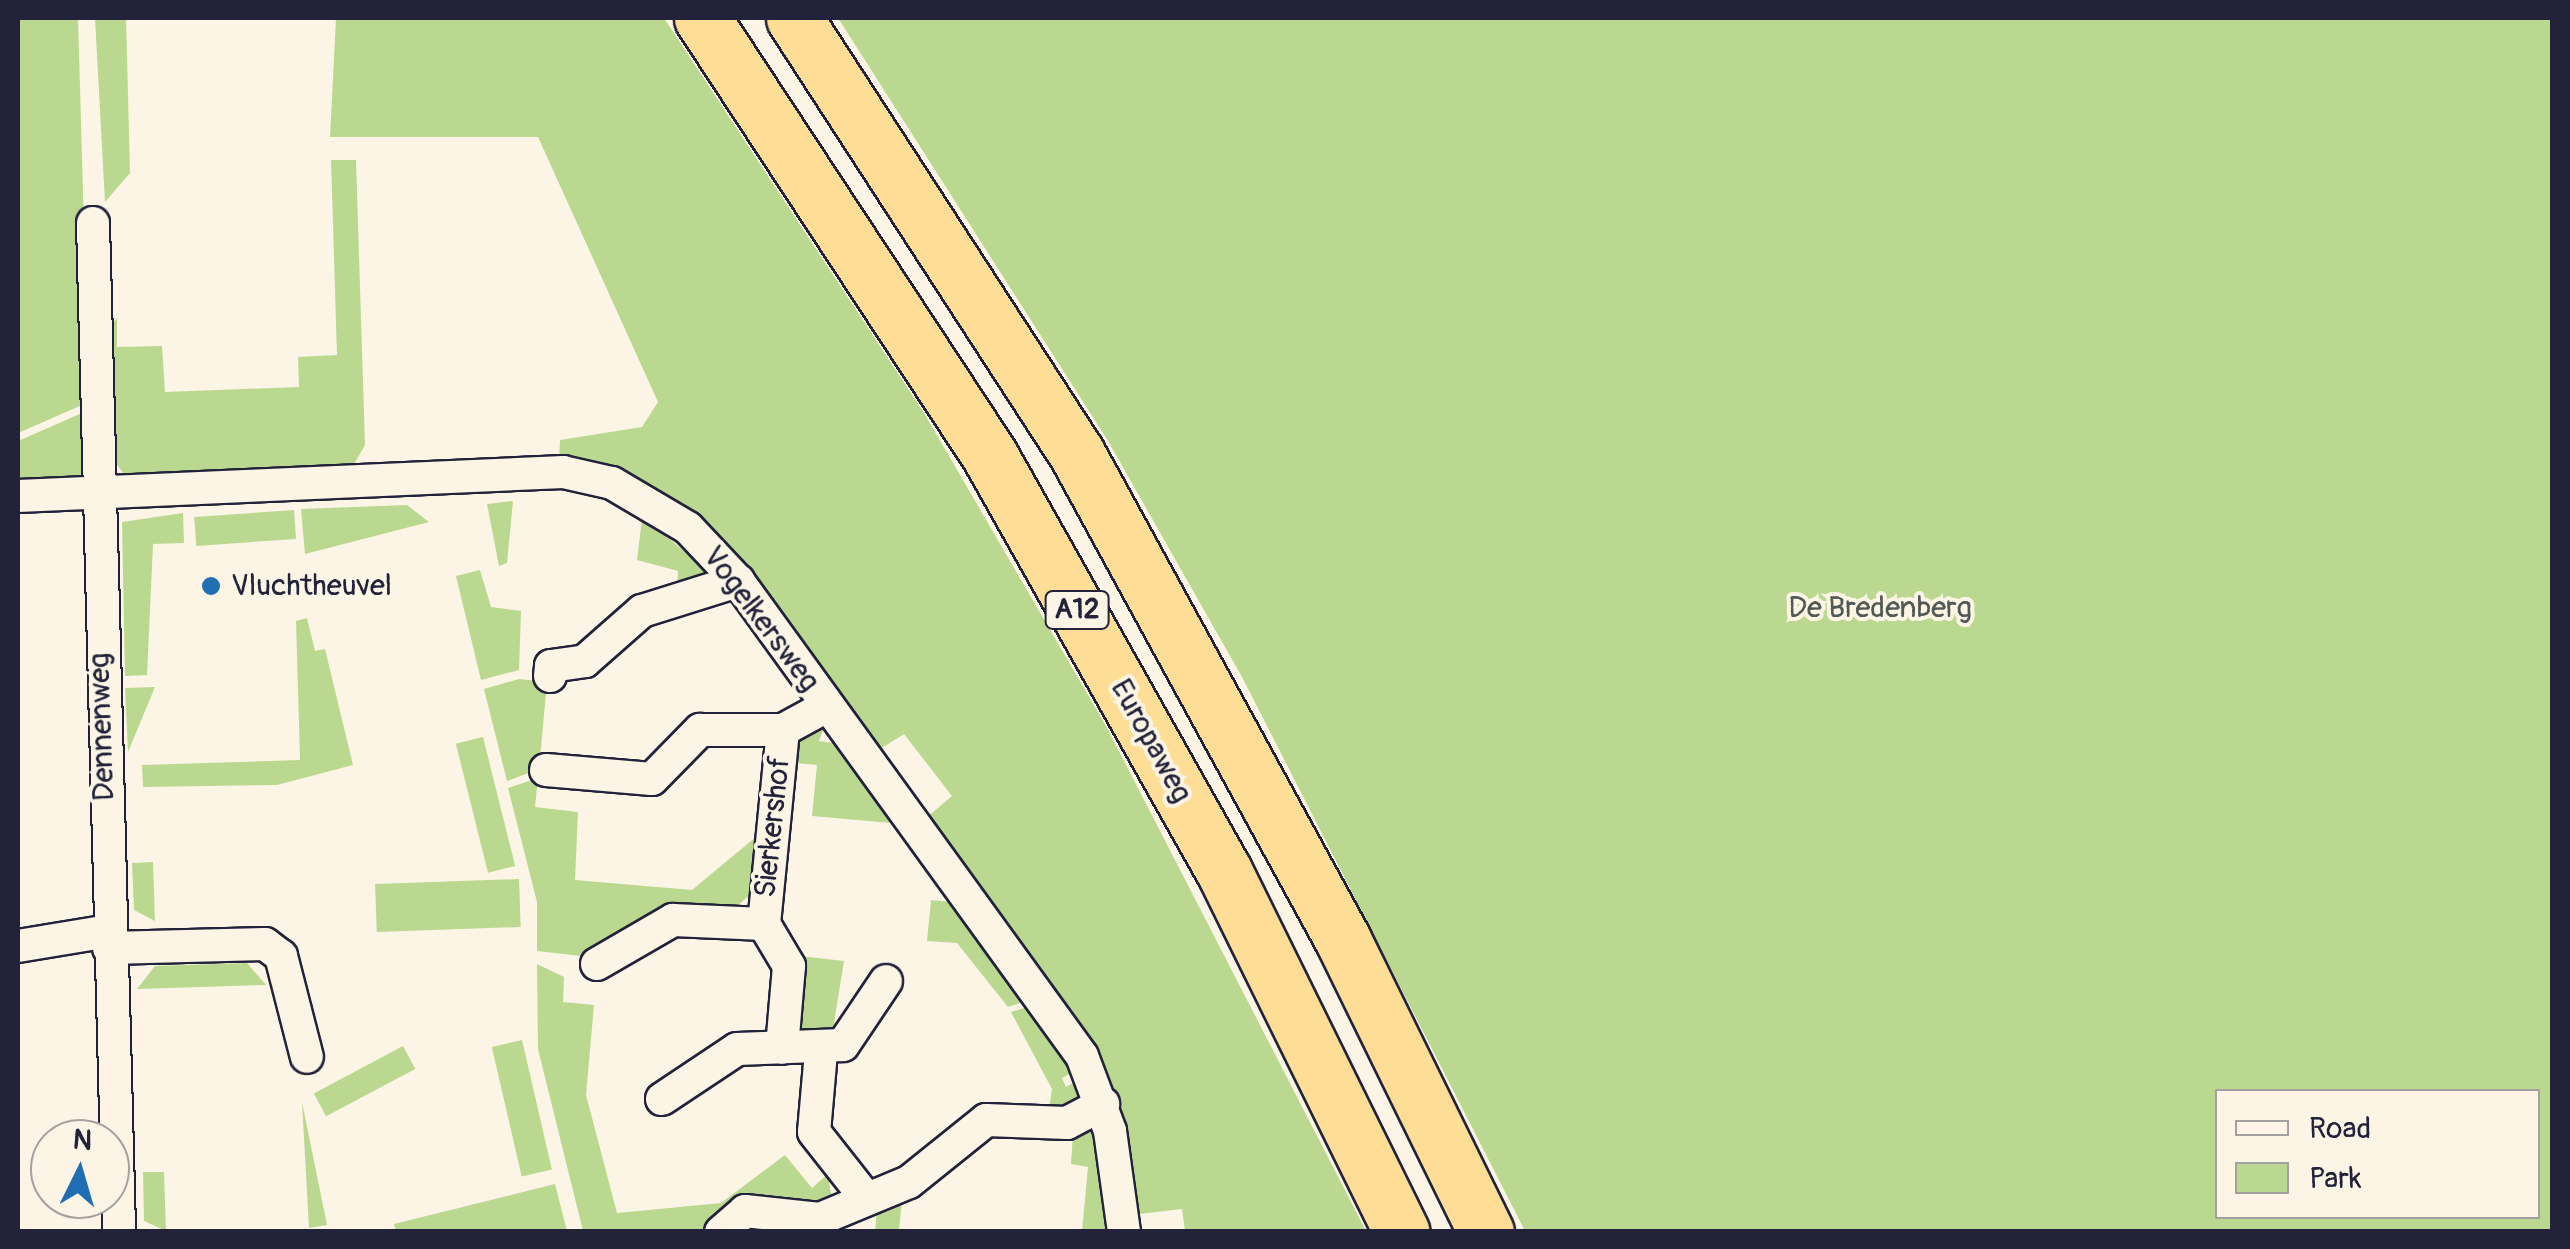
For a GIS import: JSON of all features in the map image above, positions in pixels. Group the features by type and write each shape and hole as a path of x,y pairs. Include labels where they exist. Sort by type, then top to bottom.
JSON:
{"highway":[{"name":"Europaweg","path":"702,18 990,456 1224,870 1402,1232"},
{"name":"A12","path":"794,18 1087,471 1334,922 1486,1232"}],"street":[{"name":"Dennenweg","path":"94,223 94,492 118,1232"},
{"name":"Vogelkersweg","path":"18,496 563,472 646,501 711,548 738,581 1082,1056 1103,1104 1124,1232"},
{"path":"550,676 551,666 585,661 642,611 738,581"},
{"name":"Sierkershof","path":"546,770 652,779 700,730 782,730 827,706"},
{"name":"Sierkershof","path":"597,964 673,920 764,924 782,730"},
{"path":"764,924 789,966 782,1048"},
{"path":"18,946 109,939 265,944 281,956 307,1057"},
{"path":"662,1099 737,1049 821,1052 843,1045 886,982"},
{"path":"821,1052 814,1132 866,1198 864,1232"},
{"path":"721,1232 744,1212 820,1218 909,1182 986,1120 1067,1123 1103,1104"}],"green space":[{"path":"18,18 78,18 89,402 18,433"},
{"path":"95,18 126,18 130,173 105,202"},
{"path":"336,18 664,18 924,413 1106,726 1366,1231 1185,1231 1182,1209 1131,1215 1120,1130 926,818 952,796 904,734 877,751 720,542 559,461 560,440 642,427 658,402 538,137 330,137"},
{"name":"De Bredenberg","path":"838,18 2552,18 2552,1231 1525,1231 1242,677 1108,441"},
{"path":"331,160 356,160 365,445 353,466 125,475 107,452 104,334 117,318 117,347 162,346 165,392 299,387 298,357 337,355"},
{"path":"89,410 82,477 18,483 18,441"},
{"path":"513,501 507,563 499,566 487,504"},
{"path":"407,505 429,522 305,554 301,509"},
{"path":"294,510 296,539 196,546 194,517"},
{"path":"183,513 184,543 153,544 147,675 125,676 122,522"},
{"path":"642,519 708,573 677,590 678,571 637,560"},
{"path":"480,570 491,607 521,611 519,670 481,680 456,576"},
{"path":"307,618 315,651 325,649 353,765 277,785 143,787 142,765 300,760 296,621"},
{"path":"519,679 547,682 539,769 507,781 484,689"},
{"path":"155,687 128,752 125,688"},
{"path":"814,729 823,730 819,741 833,743 891,823 812,816 817,765 795,763 797,739"},
{"path":"483,737 515,866 488,873 456,744"},
{"path":"538,778 535,807 578,812 575,880 692,890 763,831 754,891 735,908 590,957 537,951 537,902 508,788"},
{"path":"153,862 155,921 134,910 132,863"},
{"path":"519,879 521,927 377,932 375,884"},
{"path":"931,900 951,902 1023,1002 1008,1007 957,943 927,941"},
{"path":"800,956 844,961 833,1029 803,1038 793,1025"},
{"path":"247,963 266,985 137,989 155,966"},
{"path":"537,964 564,977 563,1002 594,1005 586,1095 617,1213 721,1203 785,1155 812,1188 828,1174 832,1201 736,1199 703,1231 583,1231 538,1049"},
{"path":"1027,1007 1073,1072 1062,1078 1066,1087 1077,1081 1082,1091 1064,1110 1049,1109 1052,1089 1011,1012"},
{"path":"522,1040 552,1170 522,1177 492,1047"},
{"path":"403,1046 415,1069 326,1116 314,1093"},
{"path":"302,1102 327,1225 309,1228"},
{"path":"1091,1124 1106,1231 1082,1231 1088,1167 1071,1164 1073,1133"},
{"path":"143,1172 164,1172 166,1231 144,1221"},
{"path":"555,1184 567,1231 396,1231 394,1224"},
{"path":"902,1199 899,1231 875,1232 877,1210"}],"place":[{"name":"Vluchtheuvel","path":"211,586"}]}
